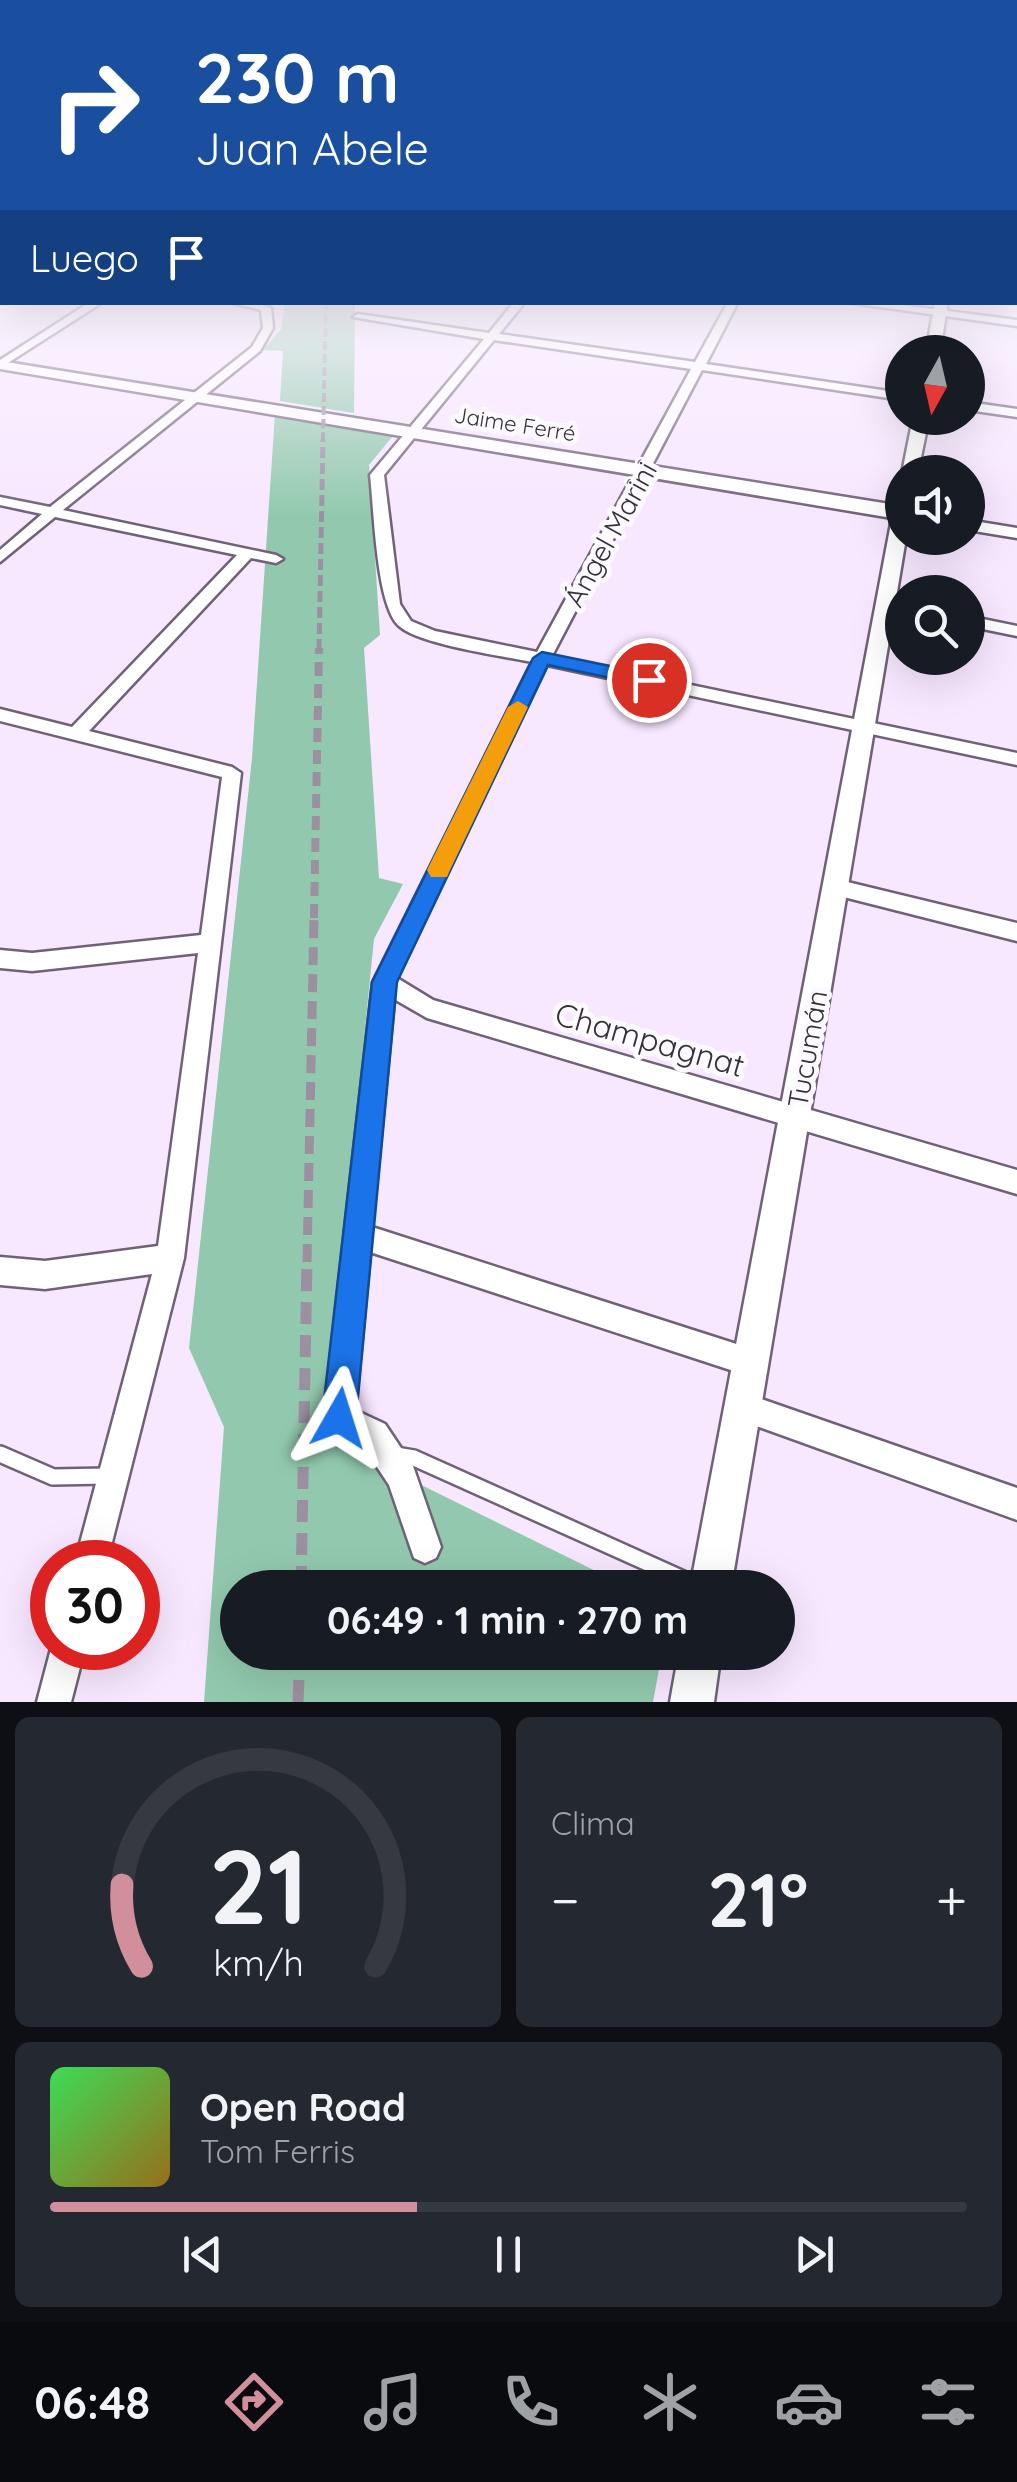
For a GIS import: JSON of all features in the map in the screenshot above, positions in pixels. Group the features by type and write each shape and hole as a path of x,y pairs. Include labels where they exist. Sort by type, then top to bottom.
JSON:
{"street":[{"path":"0,558 246,356"},
{"path":"473,356 377,475 392,604 405,624 430,634 1017,759"},
{"path":"628,356 885,394"},
{"name":"Ángel Marini","path":"425,1547 402,1476 374,1435 339,1418 384,982 542,658 705,356"},
{"name":"Jaime Ferré","path":"0,365 885,510"},
{"path":"985,408 1017,413"},
{"path":"0,502 276,559"},
{"path":"985,528 1017,533"},
{"path":"77,734 248,553"},
{"path":"985,625 1017,631"},
{"name":"Tucumán","path":"713,1570 862,725 885,641"},
{"path":"0,714 232,773 170,1258 96,1540"},
{"path":"835,887 1017,932"},
{"path":"0,959 32,962 211,943"},
{"name":"Champagnat","path":"384,982 427,1008 1017,1182"},
{"path":"357,1235 752,1363"},
{"path":"0,1270 45,1275 170,1258"},
{"path":"744,1408 1017,1504"},
{"path":"54,1702 62,1670"},
{"path":"692,1702 697,1670"}],"lane":[{"path":"386,1453 414,1458 661,1570"},
{"path":"0,1454 53,1477 113,1476"}],"green space":[{"path":"283,356 355,356 354,413 280,401"},
{"path":"275,414 397,431 369,465 380,635 364,648 379,878 403,884 374,939 324,1437 594,1570 220,1570 220,1670 659,1670 653,1702 204,1702 224,1427 189,1348 252,758"}],"railway":[{"path":"323,441 325,356"},
{"path":"319,650 323,439"},
{"path":"314,918 319,648"},
{"path":"307,1262 314,916"},
{"path":"301,1570 307,1260"},
{"path":"298,1702 299,1670"}],"slow traffic":[{"path":"439,870 518,707"}],"route":[{"path":"339,1418 384,982 542,658 649,680"}]}
